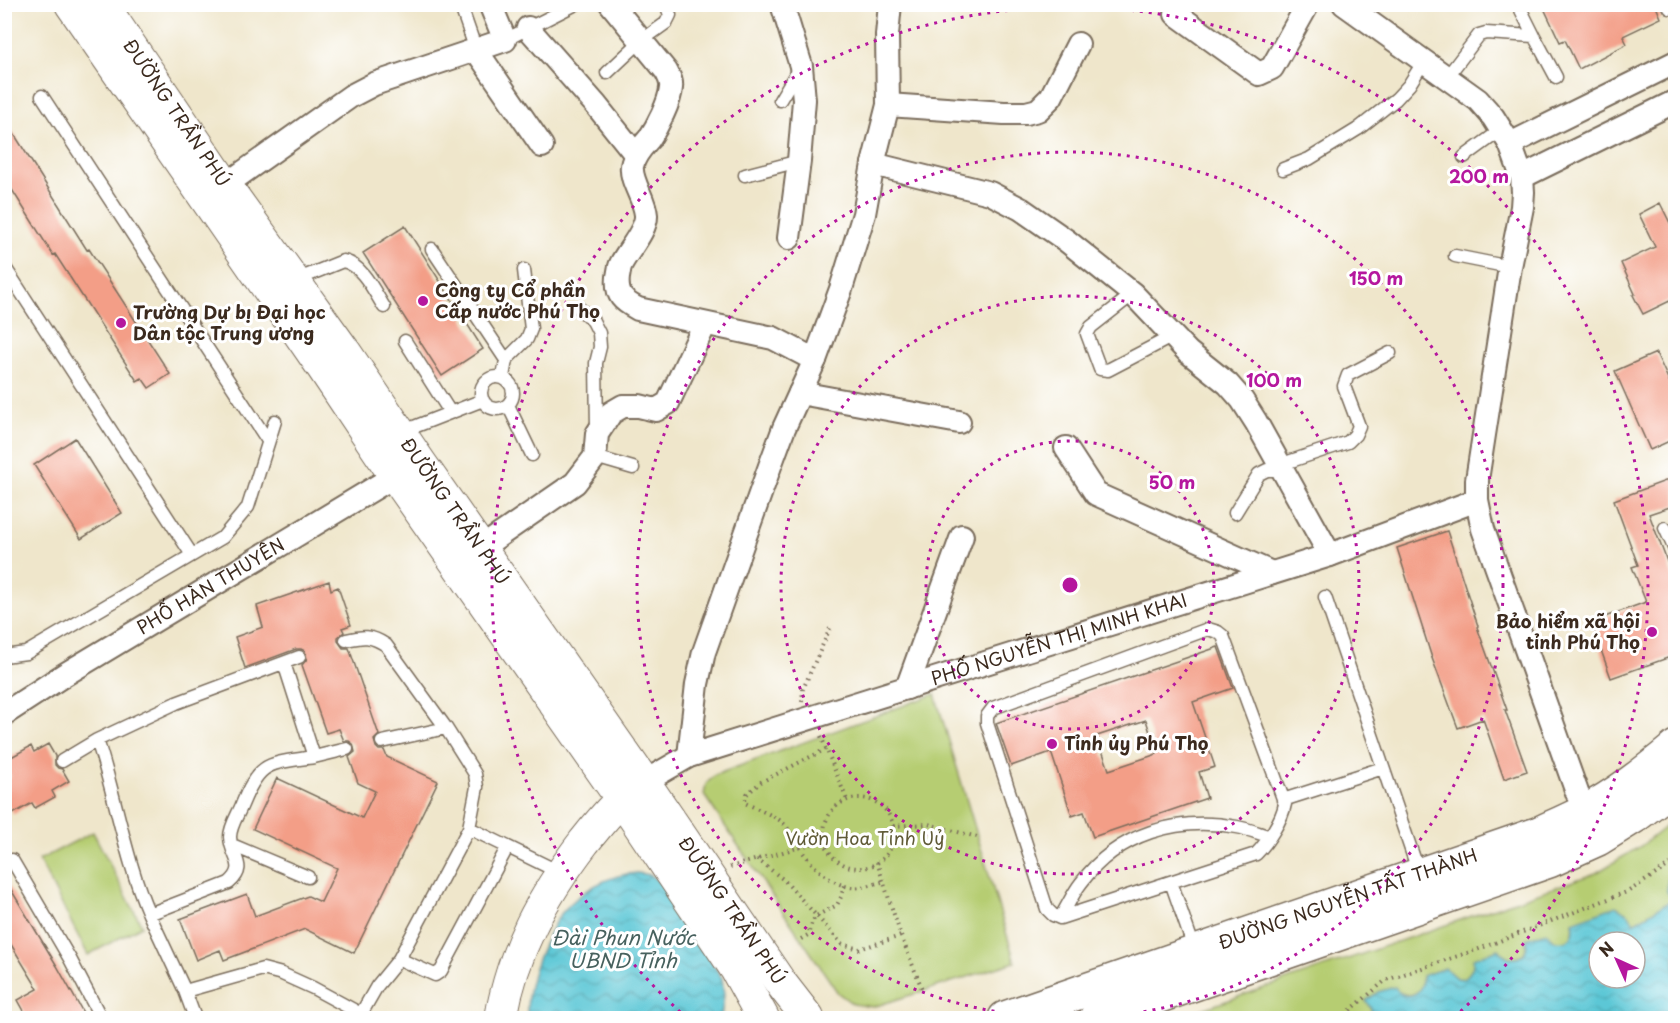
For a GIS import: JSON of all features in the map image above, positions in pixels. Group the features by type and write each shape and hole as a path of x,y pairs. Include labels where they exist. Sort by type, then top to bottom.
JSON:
{"main road":[{"name":"ĐƯỜNG TRẦN PHÚ","path":"71,4 215,193 295,281 399,432 407,469 633,790 707,874 780,982 808,1018"},
{"name":"ĐƯỜNG TRẦN PHÚ","path":"102,4 323,368 407,469 481,549 633,790 763,1018"},
{"name":"ĐƯỜNG NGUYỄN TẤT THÀNH","path":"1005,1018 1201,966 1424,889 1549,861 1591,826 1619,791 1676,747"},
{"name":"ĐƯỜNG NGUYỄN TẤT THÀNH","path":"1591,826 1635,816 1676,785"},
{"path":"501,1018 514,965 526,933 539,908 561,873 594,829 633,790"},
{"name":"ĐƯỜNG NGUYỄN TẤT THÀNH","path":"1096,1018 1201,966"}],"street":[{"path":"215,193 351,96 366,88 505,40 489,4"},
{"path":"611,4 666,71 671,89 661,118 636,155 632,168 647,217 620,266 617,285 619,295 628,304 638,309 772,338 815,360"},
{"path":"782,4 801,66 804,100 789,238"},
{"path":"689,756 697,684 704,652 784,428 815,360 841,290 864,214 873,164 888,105 887,34 890,4"},
{"path":"1176,14 1259,74 1272,68 1300,8"},
{"path":"1359,9 1424,61 1478,100 1493,117 1505,137 1522,177 1522,207 1509,267 1477,500 1487,540 1591,826"},
{"path":"528,28 596,105 636,155"},
{"path":"888,105 1004,113 1026,113 1038,110 1051,97 1078,44"},
{"path":"476,50 542,146"},
{"path":"1505,137 1676,62"},
{"path":"1522,177 1676,101"},
{"path":"873,164 990,193 1021,209 1067,241 1133,294 1201,364 1228,384 1242,400 1330,555"},
{"path":"481,549 575,483 595,457 597,434 611,413 623,406 639,406 656,410 668,403 705,324"},
{"path":"800,393 959,422"},
{"path":"1066,448 1096,494 1272,573"},
{"name":"PHỐ HÀN THUYÊN","path":"4,714 64,675 407,469"},
{"name":"PHỐ NGUYỄN THỊ MINH KHAI","path":"633,790 689,756 813,728 907,687 1330,555 1477,500"},
{"path":"907,687 962,536"}],"lane":[{"path":"460,4 476,50"},
{"path":"505,40 576,4"},
{"path":"607,73 641,41 666,23 670,15 666,4"},
{"path":"1518,4 1556,77"},
{"path":"1447,77 1479,35 1486,33 1534,36"},
{"path":"1283,169 1309,159 1358,129 1396,99 1409,85 1424,61"},
{"path":"780,99 801,66"},
{"path":"42,96 268,441"},
{"path":"1464,157 1505,137"},
{"path":"745,175 799,161"},
{"path":"432,249 506,360"},
{"path":"1455,256 1509,267"},
{"path":"295,281 344,261 351,262 360,270 384,308"},
{"path":"4,266 192,555"},
{"path":"503,377 506,360 527,339 531,329 524,270"},
{"path":"1133,294 1091,327 1087,334 1100,369 1108,370 1173,336"},
{"path":"579,308 593,321 599,333 600,347 595,375 597,434"},
{"path":"405,341 450,412"},
{"path":"1235,513 1259,474 1348,442 1355,435 1359,426 1344,386 1348,375 1390,353"},
{"path":"492,377 503,377 511,385 514,396 508,405 498,409 489,407 483,400 481,391 484,384 492,377"},
{"path":"399,432 483,400"},
{"path":"508,405 532,454"},
{"path":"4,656 26,652 223,537 248,507 275,421"},
{"path":"595,457 633,468"},
{"path":"1665,528 1676,552"},
{"path":"1325,597 1424,889"},
{"path":"1208,629 1223,636 1283,800 1285,804 1283,811 1256,854 1060,918 1047,909 987,723 987,716 993,708 1208,629"},
{"path":"346,640 359,637 375,638 386,645 446,728 475,774 477,787 469,828 399,959 377,986 361,1014 346,1018"},
{"path":"62,761 97,740 176,703 299,657"},
{"path":"284,663 314,757"},
{"path":"382,742 446,728"},
{"path":"97,740 138,890 195,1018"},
{"path":"149,914 229,883 237,876 239,868 230,836 232,826 250,784 261,771 272,764 347,749"},
{"path":"1283,800 1383,768"},
{"path":"1060,918 1081,882 1107,856 1132,838 1169,826 1205,824 1238,827 1268,837"},
{"path":"469,828 561,873"},
{"path":"232,844 308,878"},
{"path":"399,959 435,975 441,971 507,848"},
{"path":"12,860 70,958 101,1018"},
{"path":"1171,882 1201,966"},
{"path":"184,991 263,969 282,974 313,988 361,1014"}],"path":[{"path":"831,626 803,689 802,700 847,800"},
{"path":"826,749 761,782 747,794 745,803 779,820 796,838 799,847 812,863 830,879 853,888 882,882"},
{"path":"859,798 876,802 886,810 893,826 894,838 889,850 877,862 861,867 845,865 832,855 825,840 824,829 827,818 837,805 847,800 859,798"},
{"path":"893,826 928,824 977,837"},
{"path":"707,874 825,840"},
{"path":"757,859 784,880 842,944 859,949 901,936"},
{"path":"1341,1018 1386,980 1479,949 1629,891 1676,860"},
{"path":"877,862 901,936 923,991"},
{"path":"801,939 808,935 816,916 837,904 843,885"}],"green space":[{"name":"Vườn Hoa Tỉnh Uỷ","path":"935,694 1015,962 873,1007 853,1004 838,993 704,795 706,784 715,775"},
{"path":"1675,819 1675,872 1668,879 1667,891 1673,900 1633,923 1573,922 1573,933 1568,940 1560,942 1550,937 1526,939 1526,949 1521,956 1508,958 1503,956 1474,966 1464,979 1456,978 1445,968 1422,976 1422,988 1416,993 1407,995 1397,991 1366,1001 1371,1008 1371,1018 1177,1018 1596,873 1641,846"},
{"path":"93,832 142,926 88,955 39,860"}],"water":[{"path":"1675,872 1675,1018 1371,1018 1371,1008 1366,1001 1378,992 1395,987 1403,995 1413,995 1420,988 1422,976 1445,968 1456,978 1464,979 1472,970 1473,958 1499,949 1509,957 1518,957 1525,951 1526,939 1546,932 1555,941 1568,940 1573,935 1573,922 1616,906 1629,914 1634,923 1672,900 1667,891 1668,878"},
{"name":"Đài Phun Nước UBND Tỉnh","path":"637,873 650,875 662,884 722,978 724,995 721,1018 527,1018 528,996 536,965 559,916 585,891 615,877"}],"building":[{"path":"1542,4 1655,4 1661,18 1623,36 1627,44 1579,69 1565,40 1560,42"},
{"path":"4,118 87,250 89,249 170,374 149,388 142,378 137,381 4,177"},
{"path":"1660,203 1676,235 1676,298 1643,314 1621,263 1655,247 1639,214"},
{"name":"Công ty Cổ phần Cấp nước Phú Thọ","path":"405,226 483,349 442,376 363,253"},
{"path":"1656,353 1676,396 1676,438 1650,450 1615,371"},
{"path":"75,438 122,513 81,539 34,465"},
{"path":"1676,477 1676,505 1649,514 1676,585 1676,655 1611,678 1591,622 1646,602 1632,567 1638,565 1614,500"},
{"path":"1447,531 1477,627 1527,771 1504,779 1483,719 1458,728 1432,658 1397,548"},
{"path":"329,581 331,590 338,587 351,625 342,628 344,632 338,637 338,641 343,648 349,648 379,735 374,740 376,747 384,750 387,757 438,781 354,953 305,929 224,960 220,950 196,960 180,919 247,894 255,916 308,896 321,902 337,868 253,829 277,778 362,818 375,791 358,783 349,757 355,752 353,744 344,741 339,729 326,733 302,665 307,659 305,651 296,649 245,668 235,637 263,627 257,606"},
{"name":"Tỉnh ủy Phú Thọ","path":"1218,647 1233,688 1193,702 1215,767 1199,772 1207,798 1093,837 1084,812 1072,816 1051,752 1011,766 996,723","holes":["1146,720 1157,754 1109,770 1097,736"]},
{"path":"48,744 55,756 55,765 62,769 69,781 52,791 55,797 35,808 32,803 13,814 9,807 4,810 4,780 11,777 4,766 4,761 31,746 34,752"},
{"path":"4,878 86,1018 28,1018 18,1000 38,989 4,933"}],"place":[{"name":"Công ty Cổ phần Cấp nước Phú Thọ","path":"423,301"},
{"name":"Trường Dự bị Đại học Dân tộc Trung ương","path":"121,323"},
{"name":"Bảo hiểm xã hội tỉnh Phú Thọ","path":"1652,632"},
{"name":"Tỉnh ủy Phú Thọ","path":"1052,744"}]}
